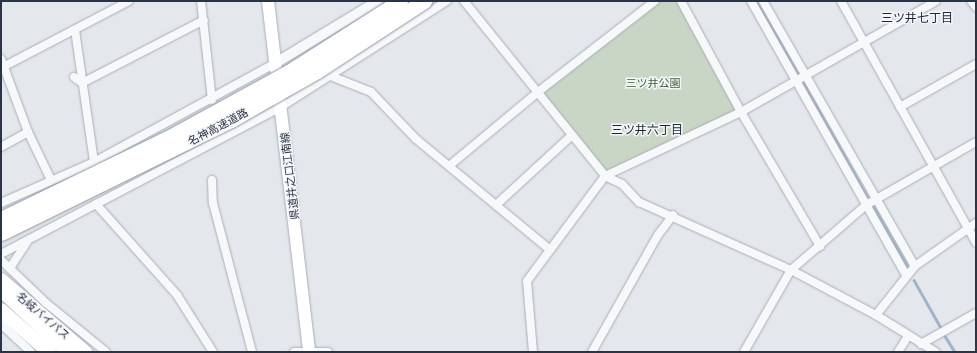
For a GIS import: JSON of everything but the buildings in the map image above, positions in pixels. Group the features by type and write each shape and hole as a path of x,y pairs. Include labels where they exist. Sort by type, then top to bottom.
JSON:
{"highway":[{"name":"名神高速道路","path":"1,219 166,139 286,73 400,1"},
{"name":"名神高速道路","path":"1,233 76,199 232,120 317,71 424,1"},
{"path":"1,241 66,208 76,199"},
{"name":"名岐バイパス","path":"1,280 85,352"},
{"path":"1,289 69,352"},
{"path":"1,303 54,352"},
{"path":"1,310 49,352"}],"main road":[{"name":"県道井之口江南線","path":"268,1 274,64 281,107 309,351"}],"street":[{"path":"52,180 28,132 2,65 75,30 129,1"},
{"path":"201,1 212,100"},
{"path":"1,254 281,107 333,77 447,1"},
{"path":"464,1 605,176 622,184 639,202 674,215 790,270 876,315 936,352"},
{"path":"449,166 538,92 655,1"},
{"path":"682,1 741,112 820,246"},
{"path":"751,1 906,275"},
{"path":"763,1 914,266"},
{"path":"841,1 976,243"},
{"path":"533,352 527,281 605,176 741,112 936,1"},
{"path":"971,1 976,7"},
{"path":"1,203 94,162 212,100 375,2"},
{"path":"82,83 204,20"},
{"path":"75,30 94,162"},
{"path":"900,107 976,64"},
{"path":"74,77 82,83"},
{"path":"333,77 371,92 416,139 550,250"},
{"path":"1,147 28,132"},
{"path":"496,205 572,135"},
{"path":"744,352 790,270 820,246 866,205 976,142"},
{"path":"212,180 214,203 252,352"},
{"path":"96,204 177,295 213,352"},
{"path":"592,352 658,235 674,215"},
{"path":"876,315 914,266 976,224"},
{"path":"10,268 29,240"},
{"path":"1,260 46,303 106,352"},
{"path":"921,344 976,313"},
{"path":"1,324 31,352"},
{"path":"898,352 908,336"},
{"path":"294,352 328,352"}],"green space":[{"name":"三ツ井公園","path":"655,1 681,1 741,112 605,176 538,92"}],"waterway":[{"path":"757,1 798,72"},
{"path":"804,83 868,198"},
{"path":"874,207 907,265"},
{"path":"914,280 941,328"},
{"path":"945,336 955,352"}],"district":[{"name":"三ツ井七丁目","path":"917,18"},
{"name":"三ツ井六丁目","path":"647,130"}]}
